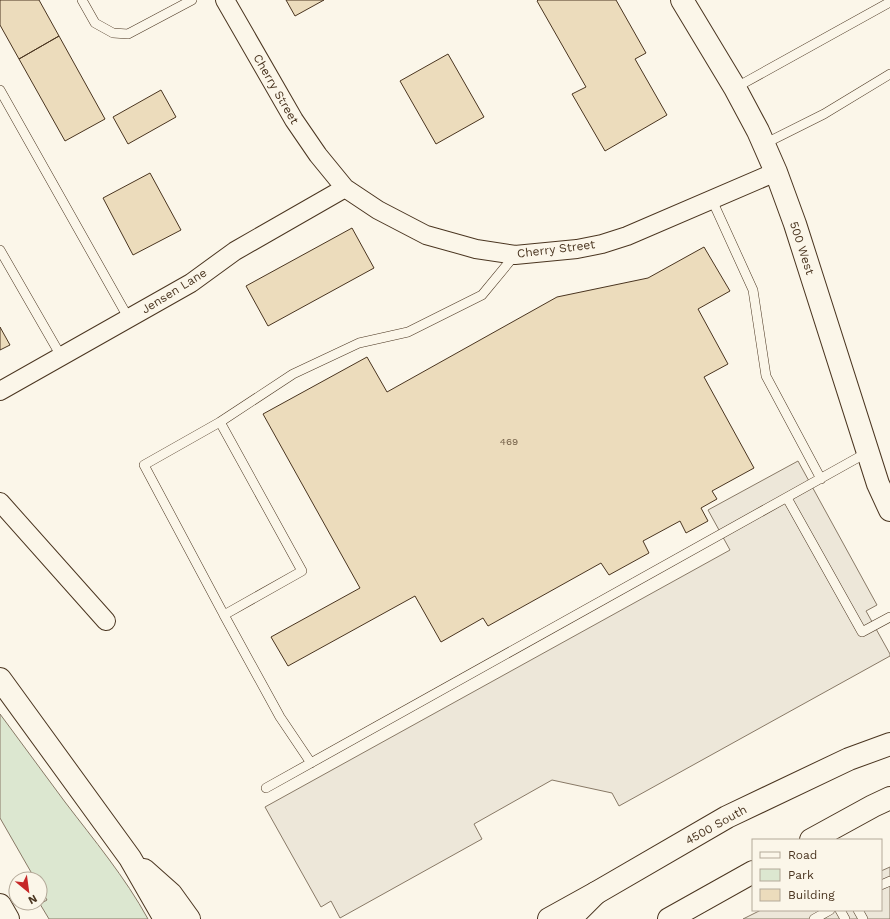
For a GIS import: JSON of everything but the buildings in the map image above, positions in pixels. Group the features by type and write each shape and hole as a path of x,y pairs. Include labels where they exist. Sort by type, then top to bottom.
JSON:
{"main road":[{"name":"500 West","path":"682,0 735,88 758,131 776,172 795,224 878,484 890,510"},
{"path":"0,679 130,858 165,919"},
{"name":"4500 South","path":"549,919 727,817 849,759 890,744"},
{"path":"813,839 890,798"},
{"path":"130,858 171,894 189,919"},
{"path":"669,919 752,873"},
{"path":"570,919 596,893"},
{"path":"0,905 8,919"}],"street":[{"name":"Cherry Street","path":"225,0 294,120 318,155 345,188 378,210 426,235 476,249 515,255 577,249 602,244 627,236 776,172"},
{"name":"Jensen Lane","path":"0,391 191,283 236,251 345,188"},
{"path":"0,502 106,621"}],"lane":[{"path":"82,0 95,22 113,33 128,34 192,0"},
{"path":"735,88 890,2"},
{"path":"764,144 824,114 890,74"},
{"path":"0,90 129,319"},
{"path":"712,200 753,290 766,376 821,479"},
{"path":"0,250 61,356"},
{"path":"311,763 280,717 144,465 220,422 293,374 360,343 408,332 482,295 515,255"},
{"path":"220,422 302,571 224,615"},
{"path":"266,788 868,452"},
{"path":"787,498 862,632 890,617"},
{"path":"814,919 828,911"}],"green space":[{"path":"0,714 119,874 148,919 49,919 44,911 48,911 48,871 30,871 0,818"}],"shaded area":[{"path":"798,461 877,605 866,611 890,656 619,806 612,793 552,780 474,824 482,839 340,918 331,901 321,907 265,807 730,550 708,510"},
{"path":"890,867 890,919 743,919 759,911 882,911 882,871"}]}
